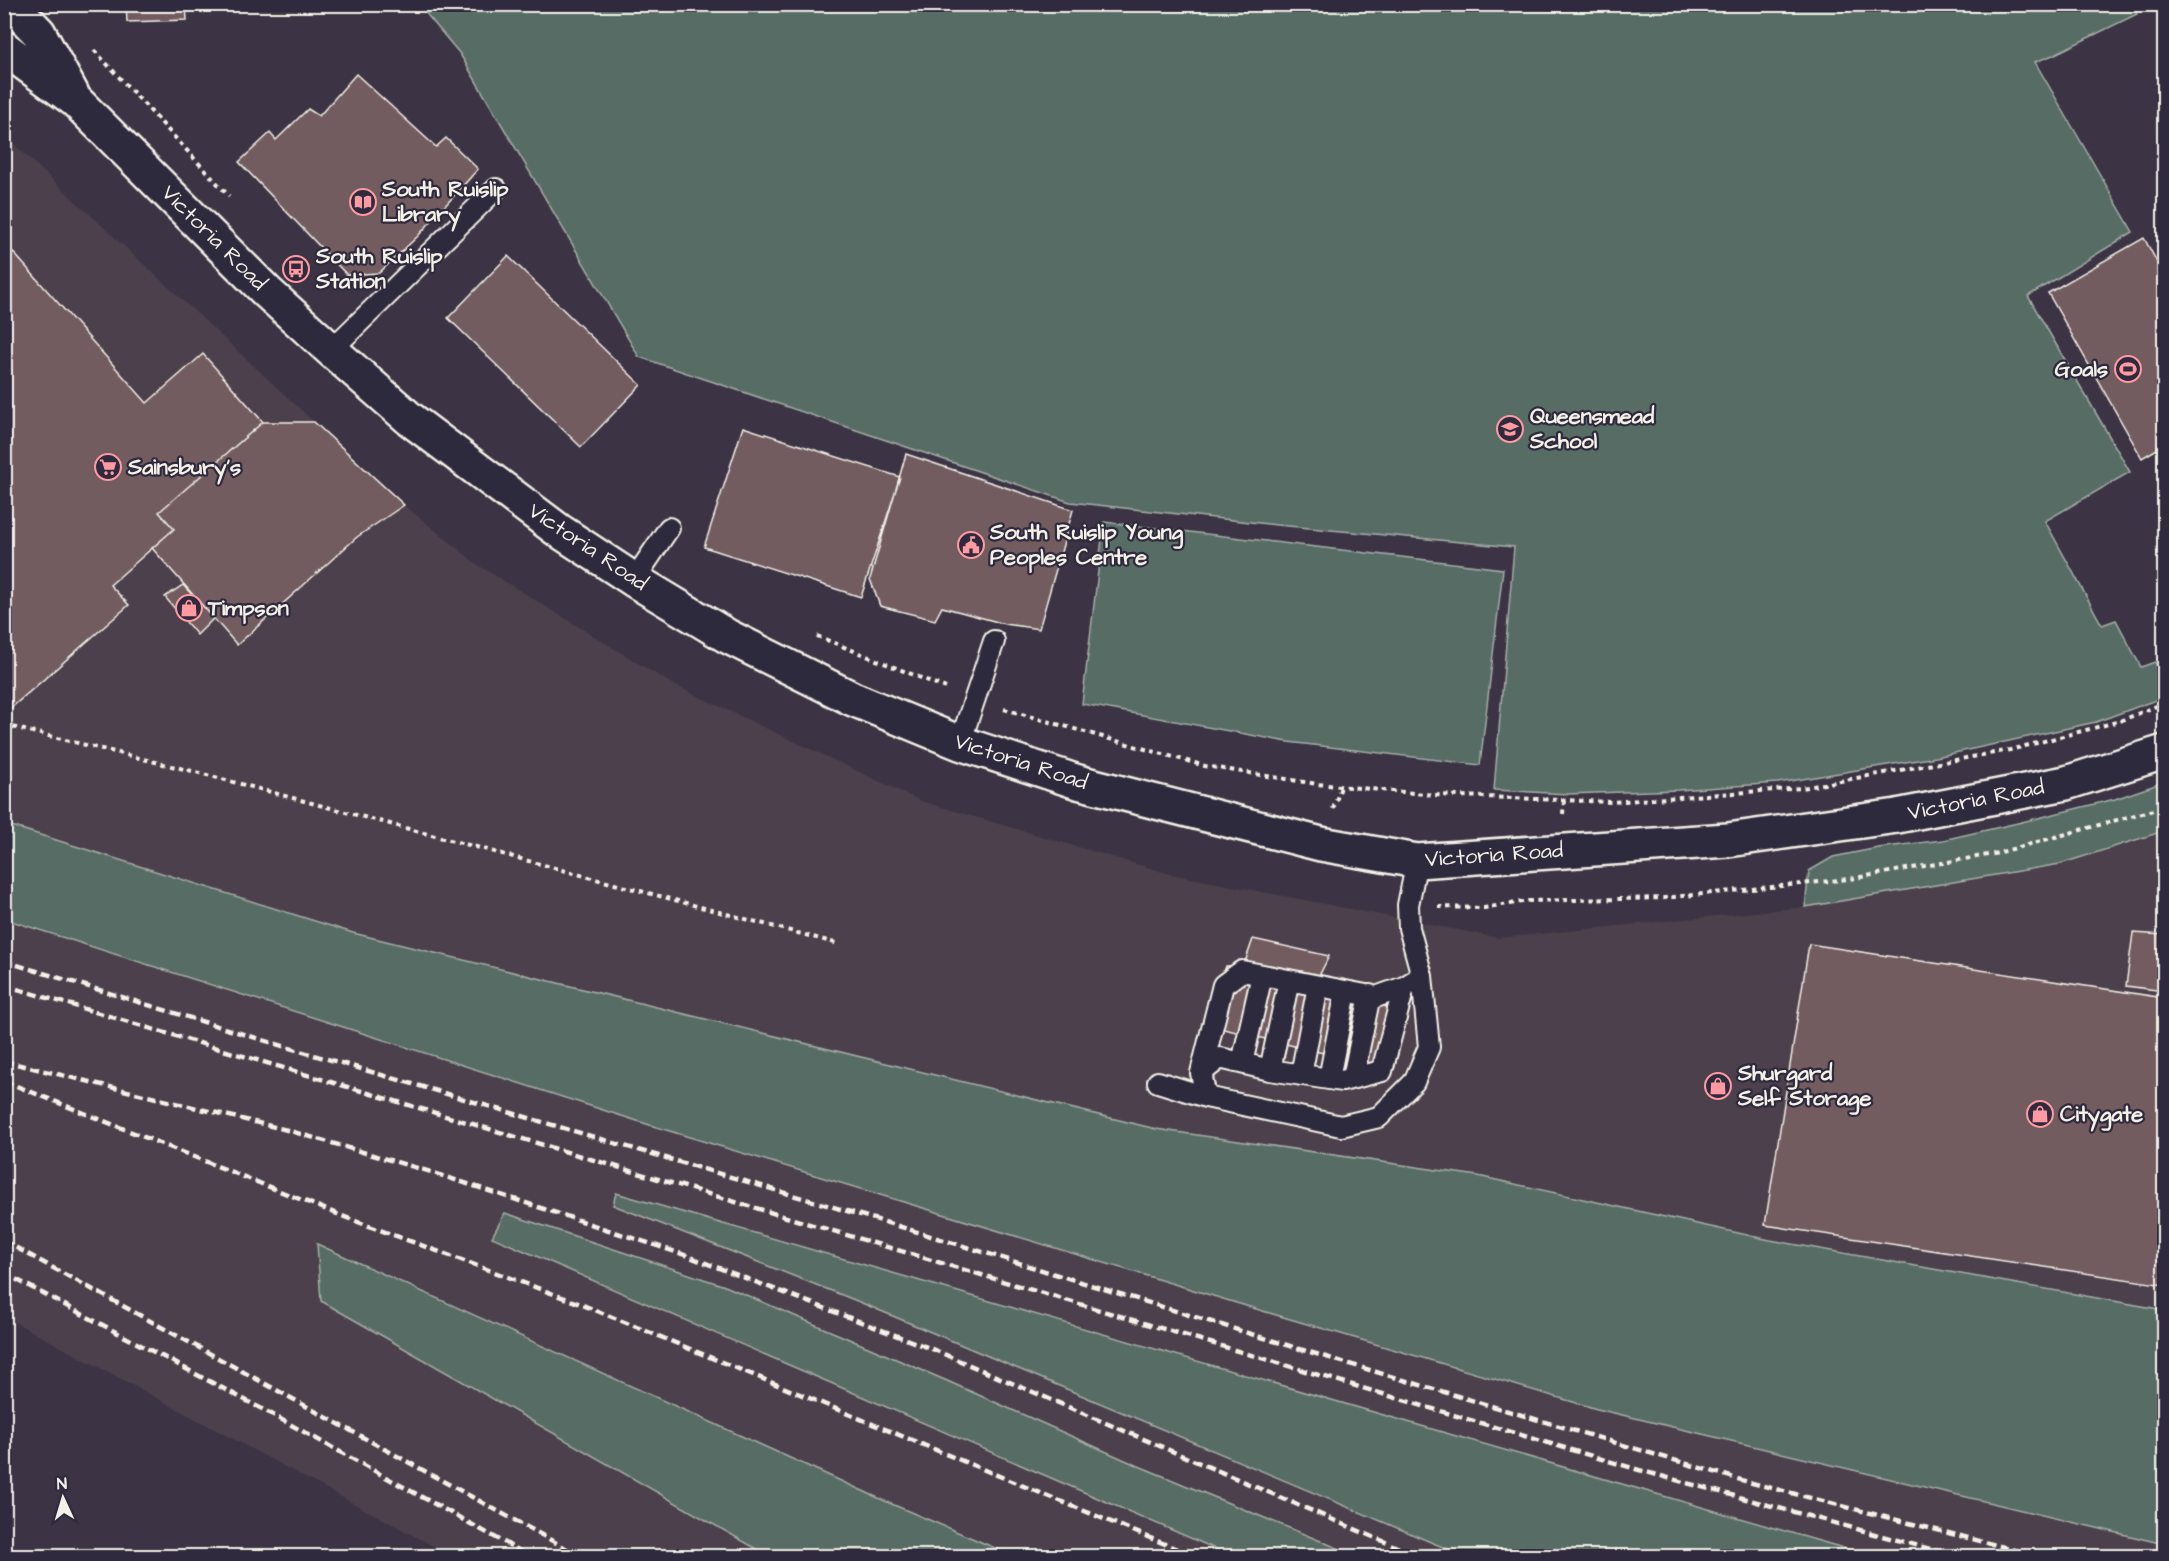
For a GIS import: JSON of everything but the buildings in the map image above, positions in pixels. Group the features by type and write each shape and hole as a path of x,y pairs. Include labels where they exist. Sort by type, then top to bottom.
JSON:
{"street":[{"name":"Victoria Road","path":"11,4 36,19 76,101"},
{"name":"Victoria Road","path":"4,48 76,101 267,292 331,350 420,426 558,530 727,636 821,684 960,743 1078,782 1321,844 1417,861 1728,840 1897,816 2066,783 2164,752"},
{"path":"4,65 37,73"}],"lane":[{"path":"331,350 496,189"},
{"path":"634,579 669,528"},
{"path":"960,743 994,641"},
{"path":"1158,1082 1206,1097 1341,1126 1379,1117 1414,1082 1429,1047 1422,976 1409,928 1408,906 1417,861"},
{"path":"1206,1097 1202,1073 1223,985 1242,971 1376,997 1404,987 1422,976"},
{"path":"1242,1063 1262,975"},
{"path":"1270,1070 1289,980"},
{"path":"1301,1075 1318,986"},
{"path":"1202,1073 1220,1058 1270,1070 1342,1081 1382,1071 1404,987"},
{"path":"1329,1079 1346,991"},
{"path":"1353,1078 1370,995"}],"path":[{"path":"86,42 232,199"},
{"path":"808,632 993,706 1205,766 1317,784 1435,795 1612,802 1802,788 2010,750 2120,721 2164,703"},
{"path":"4,725 192,771 839,944"},
{"path":"1408,906 1484,908 1528,901 1664,898 1849,879 1994,854 2164,807"}],"shaded area":[{"path":"4,135 404,505 478,565 672,684 921,801 1170,874 1499,938 1805,907 2164,830 2164,1319 1770,1240 1478,1176 1156,1129 353,933 5,824"},
{"path":"4,847 2164,1509 2164,1556 452,1556 5,1317"}],"green space":[{"name":"Queensmead School","path":"419,5 2130,5 2137,14 2035,62 2133,232 2028,296 2130,472 2045,521 2102,625 2116,620 2141,667 2155,662 2164,682 2164,697 2096,722 1936,757 1778,783 1568,794 1494,790 1514,547 1277,525 1070,502 639,357 460,54"},
{"path":"1104,522 1503,569 1480,765 1288,742 1082,704"},
{"path":"2164,782 2164,831 2060,864 1805,907 1809,871 1833,857 1878,848 1943,840 2115,799"},
{"path":"5,824 353,933 1156,1129 1478,1176 1770,1240 2164,1310 2164,1544 1597,1409 1266,1312 653,1126 5,919"},
{"path":"616,1193 1871,1556 1464,1556 857,1301 613,1205"},
{"path":"505,1213 725,1286 1134,1464 1357,1556 1232,1556 492,1237"},
{"path":"317,1244 894,1505 1014,1556 769,1556 321,1301"}],"railway":[{"path":"4,961 276,1044 888,1223 1336,1360 1748,1482 2039,1556"},
{"path":"4,985 1639,1470 1956,1556"},
{"path":"4,1061 287,1130 431,1172 682,1254 932,1349 1418,1556"},
{"path":"4,1081 342,1216 578,1303 1194,1556"},
{"path":"4,1241 580,1556"},
{"path":"4,1273 264,1410 529,1556"}],"place":[{"name":"South Ruislip Library","path":"363,202"},
{"name":"South Ruislip Station","path":"296,269"},
{"name":"Goals","path":"2128,369"},
{"name":"Queensmead School","path":"1510,429"},
{"name":"Sainsbury's","path":"108,467"},
{"name":"South Ruislip Young Peoples Centre","path":"971,545"},
{"name":"Timpson","path":"189,608"},
{"name":"Shurgard Self Storage","path":"1718,1086"},
{"name":"Citygate","path":"2040,1114"}]}
